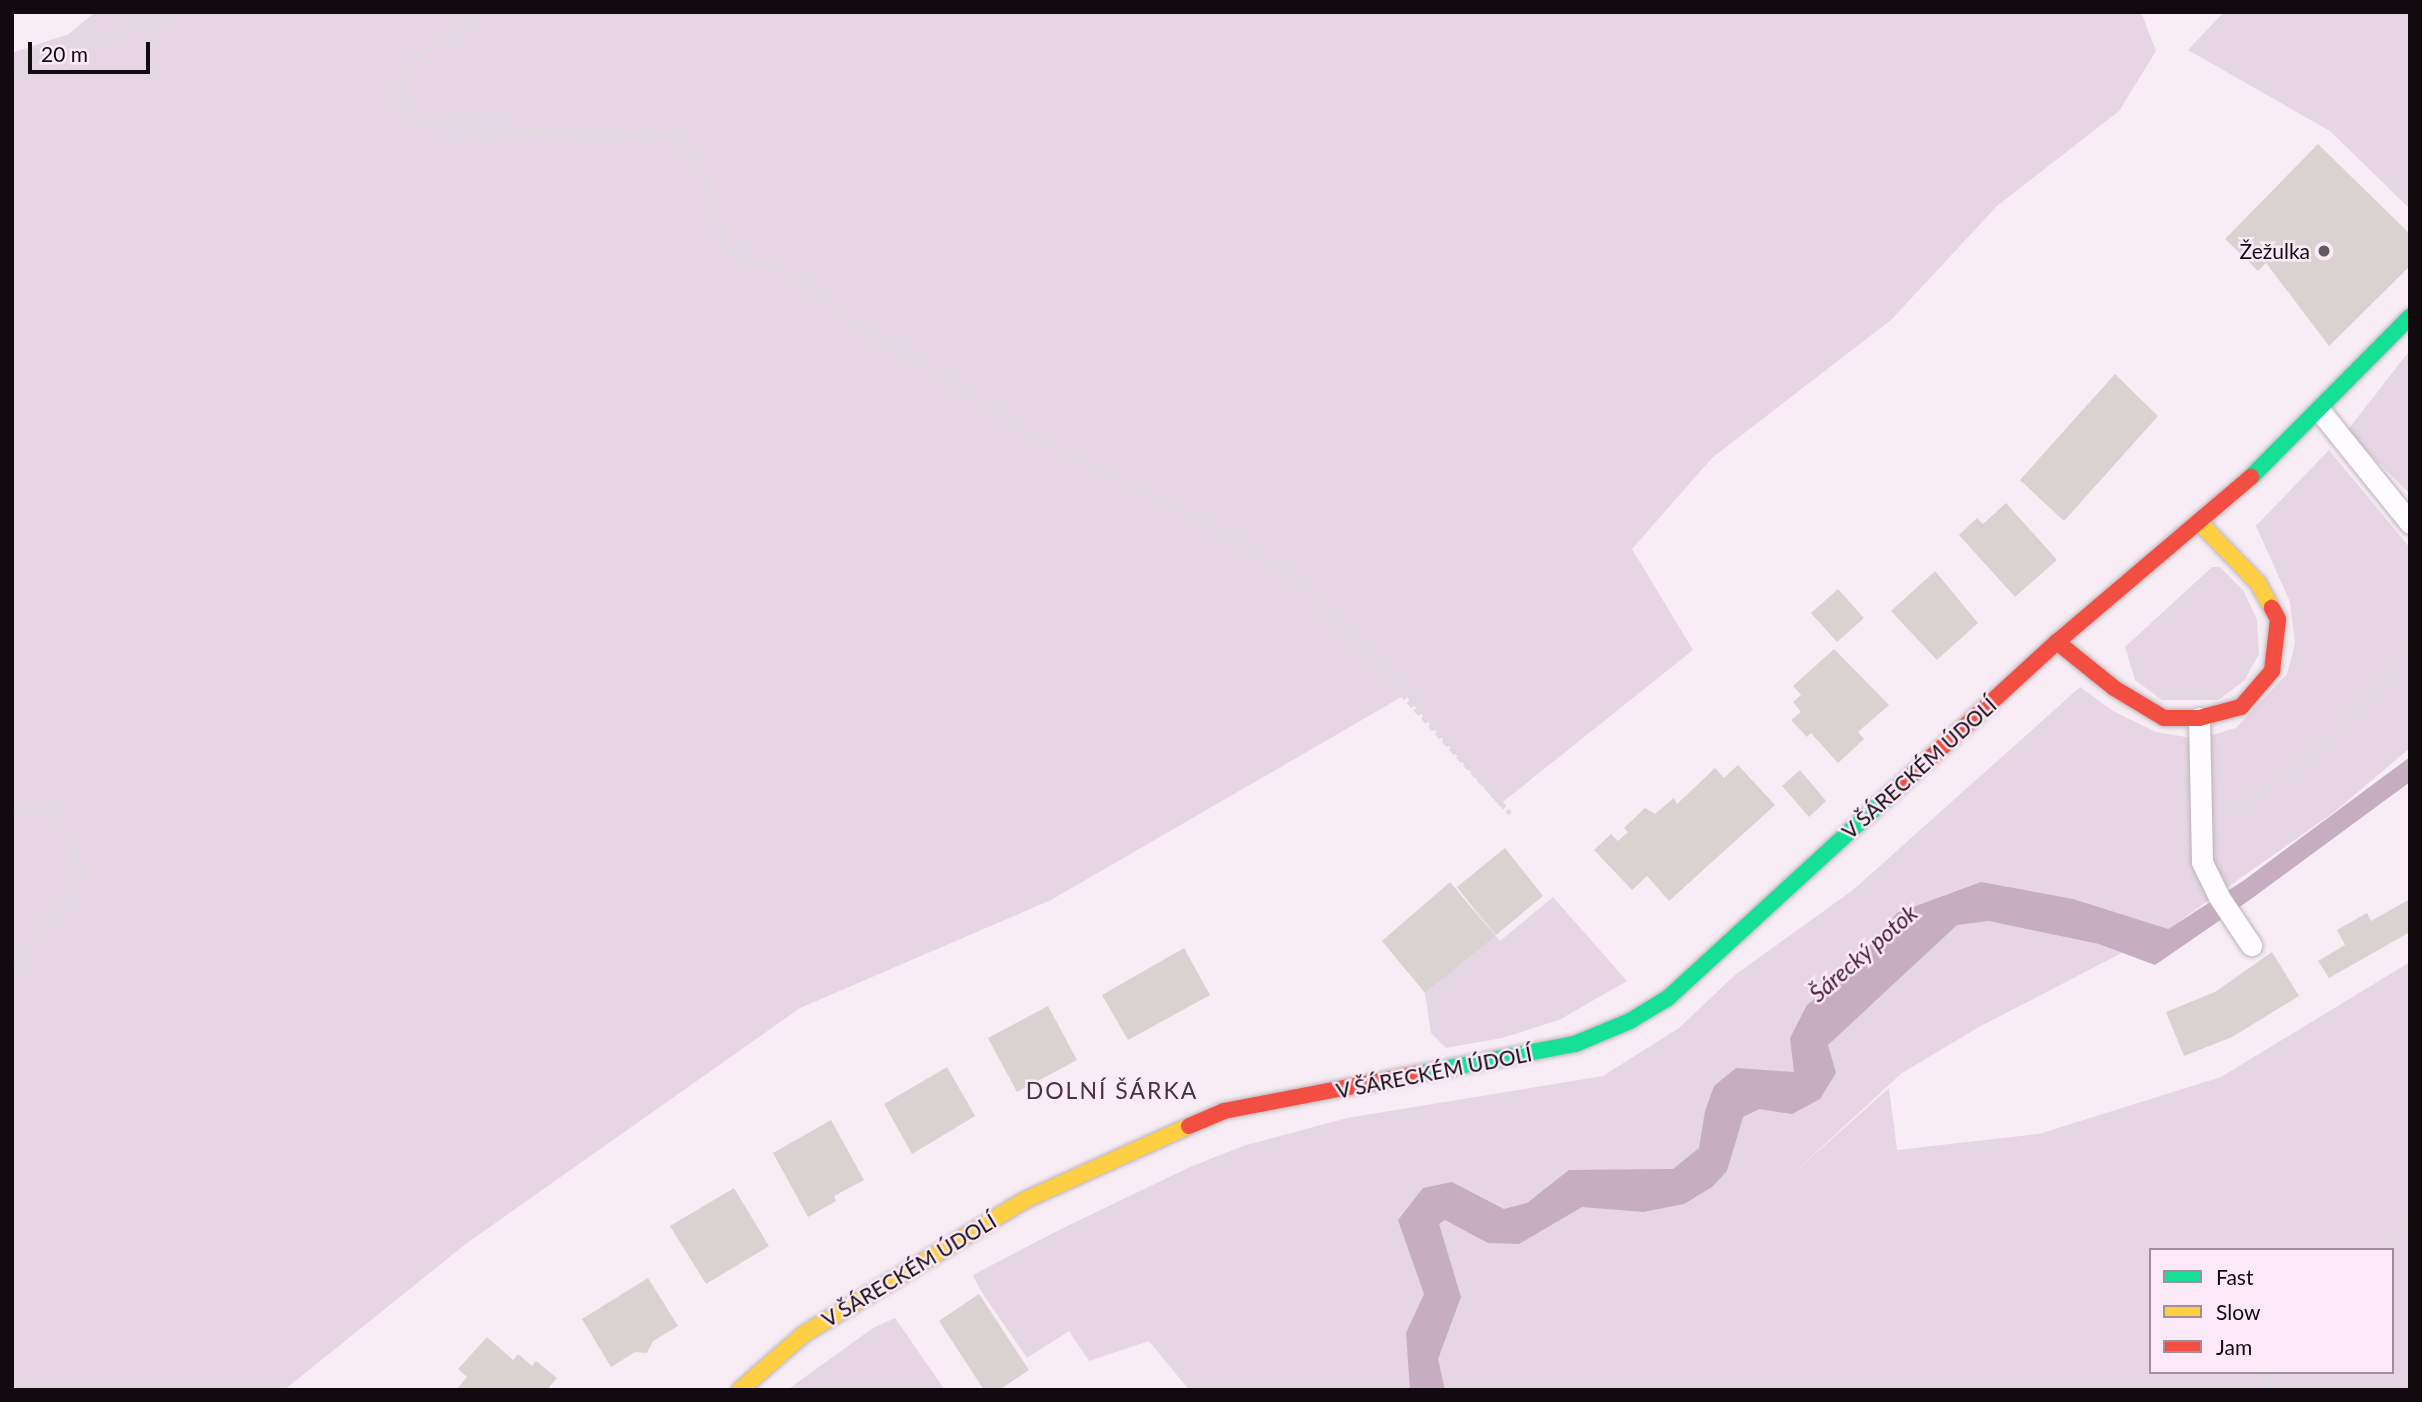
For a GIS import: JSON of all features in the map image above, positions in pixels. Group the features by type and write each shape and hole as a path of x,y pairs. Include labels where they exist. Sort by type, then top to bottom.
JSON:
{"street":[{"name":"V ŠÁRECKÉM ÚDOLÍ","path":"740,1390 804,1334 1025,1200 1224,1111 1575,1044 1630,1021 1668,998 2057,642 2201,524 2320,411 2410,317"},
{"path":"2057,642 2114,688 2164,718 2199,718 2241,706 2272,671 2278,619 2258,583 2201,524"}],"lane":[{"path":"2320,411 2410,523"},
{"path":"2199,718 2202,862 2251,945"}],"path":[{"path":"12,65 181,12"},
{"path":"484,12 419,54 405,68 397,99 422,125 675,136 692,154 705,180 712,210 731,252 778,268 819,294 856,323 1048,445 1193,515 1303,584 1510,813"},
{"path":"2202,835 2327,741 2391,671 2410,643"},
{"path":"12,810 51,813 74,848 82,876 12,969"},
{"path":"2383,1248 2410,1224"},
{"path":"2263,1390 2270,1382 2264,1374"}],"shaded area":[{"path":"95,12 2141,12 2156,51 2119,111 1997,206 1891,320 1712,458 1632,549 1693,650 1499,805 1405,695 1051,900 800,1008 467,1243 284,1390 12,1390 12,53 69,34"},
{"path":"2224,12 2410,12 2410,209 2330,131 2188,50"},
{"path":"2410,350 2410,494 2347,431"},
{"path":"2329,450 2410,548 2410,748 2333,813 2168,929 1979,1027 1902,1073 1788,1178 1889,1088 1897,1150 2039,1134 2221,1077 2410,962 2410,1390 1189,1390 1149,1341 1089,1361 1069,1331 1027,1358 981,1291 973,1275 1190,1167 1243,1146 1347,1118 1603,1076 1679,1028 1735,975 1853,890 2080,687 2113,711 2156,732 2198,739 2236,728 2287,674 2295,643 2290,602 2256,526"},
{"path":"2212,567 2220,567 2243,590 2257,620 2259,654 2244,681 2218,700 2162,700 2135,680 2125,647"},
{"path":"1452,880 1500,941 1553,897 1627,981 1559,1020 1502,1038 1446,1048 1431,1033 1425,993 1494,936"},
{"path":"895,1318 945,1390 787,1390 873,1328"}],"water":[{"name":"Šárecký potok","path":"2410,757 2410,782 2251,899 2155,965 2099,944 1989,921 1957,925 1828,1045 1836,1073 1820,1099 1792,1114 1759,1109 1743,1117 1727,1171 1712,1187 1684,1204 1643,1212 1582,1207 1519,1244 1488,1243 1445,1220 1439,1224 1461,1297 1438,1359 1445,1390 1410,1390 1406,1333 1424,1294 1398,1220 1423,1188 1452,1182 1504,1209 1527,1203 1569,1170 1673,1169 1699,1148 1705,1111 1714,1086 1736,1068 1794,1072 1790,1038 1807,1005 1846,973 1897,913 1981,882 2073,899 2168,929 2243,881"}],"building":[{"name":"Žežulka","path":"2318,144 2410,234 2410,266 2329,346 2266,263 2258,271 2225,239"},
{"path":"2115,374 2158,416 2064,521 2020,480"},
{"path":"2006,503 2057,560 2015,597 1959,535 1977,518 1983,524"},
{"path":"1935,571 1978,623 1937,660 1891,611"},
{"path":"1838,589 1864,618 1837,642 1811,613"},
{"path":"1834,649 1889,705 1858,732 1864,739 1838,763 1811,733 1807,737 1791,720 1801,712 1793,702 1801,695 1793,686"},
{"path":"1738,765 1775,805 1669,901 1647,876 1632,890 1594,850 1611,834 1618,841 1628,832 1624,828 1645,808 1655,814 1674,798 1677,804 1715,768 1724,778"},
{"path":"1800,770 1826,801 1809,817 1782,786"},
{"path":"1505,848 1543,896 1496,935 1457,887"},
{"path":"1450,882 1495,936 1425,993 1382,941"},
{"path":"2410,899 2410,932 2329,978 2318,961 2345,945 2337,930 2367,913 2371,921"},
{"path":"1184,948 1210,995 1128,1040 1102,995"},
{"path":"2272,952 2299,996 2232,1037 2184,1056 2166,1012 2215,992"},
{"path":"1048,1006 1077,1060 1017,1092 988,1038"},
{"path":"947,1067 975,1116 912,1154 884,1104"},
{"path":"831,1120 864,1180 834,1196 836,1201 808,1217 773,1153"},
{"path":"734,1188 769,1246 706,1284 670,1226"},
{"path":"648,1278 678,1326 653,1341 647,1353 635,1352 611,1367 582,1319"},
{"path":"979,1294 1029,1370 999,1390 984,1390 939,1321"},
{"path":"487,1337 513,1360 518,1354 532,1366 536,1361 557,1378 547,1390 456,1390 467,1377 458,1369"}],"traffic: fast":[{"path":"2251,477 2410,317"},
{"path":"1417,1074 1575,1044 1630,1021 1668,998 1892,793"}],"traffic: slow":[{"path":"2201,524 2258,583 2272,608"},
{"path":"740,1390 804,1334 1025,1200 1189,1126"}],"traffic: jam":[{"path":"1892,793 2057,642 2251,477"},
{"path":"2057,642 2114,688 2164,718 2199,718 2241,707 2272,671 2278,619 2272,608"},
{"path":"1189,1126 1224,1111 1417,1074"}],"place":[{"name":"Žežulka","path":"2324,251"}],"district":[{"name":"DOLNÍ ŠÁRKA","path":"1112,1090"}]}
